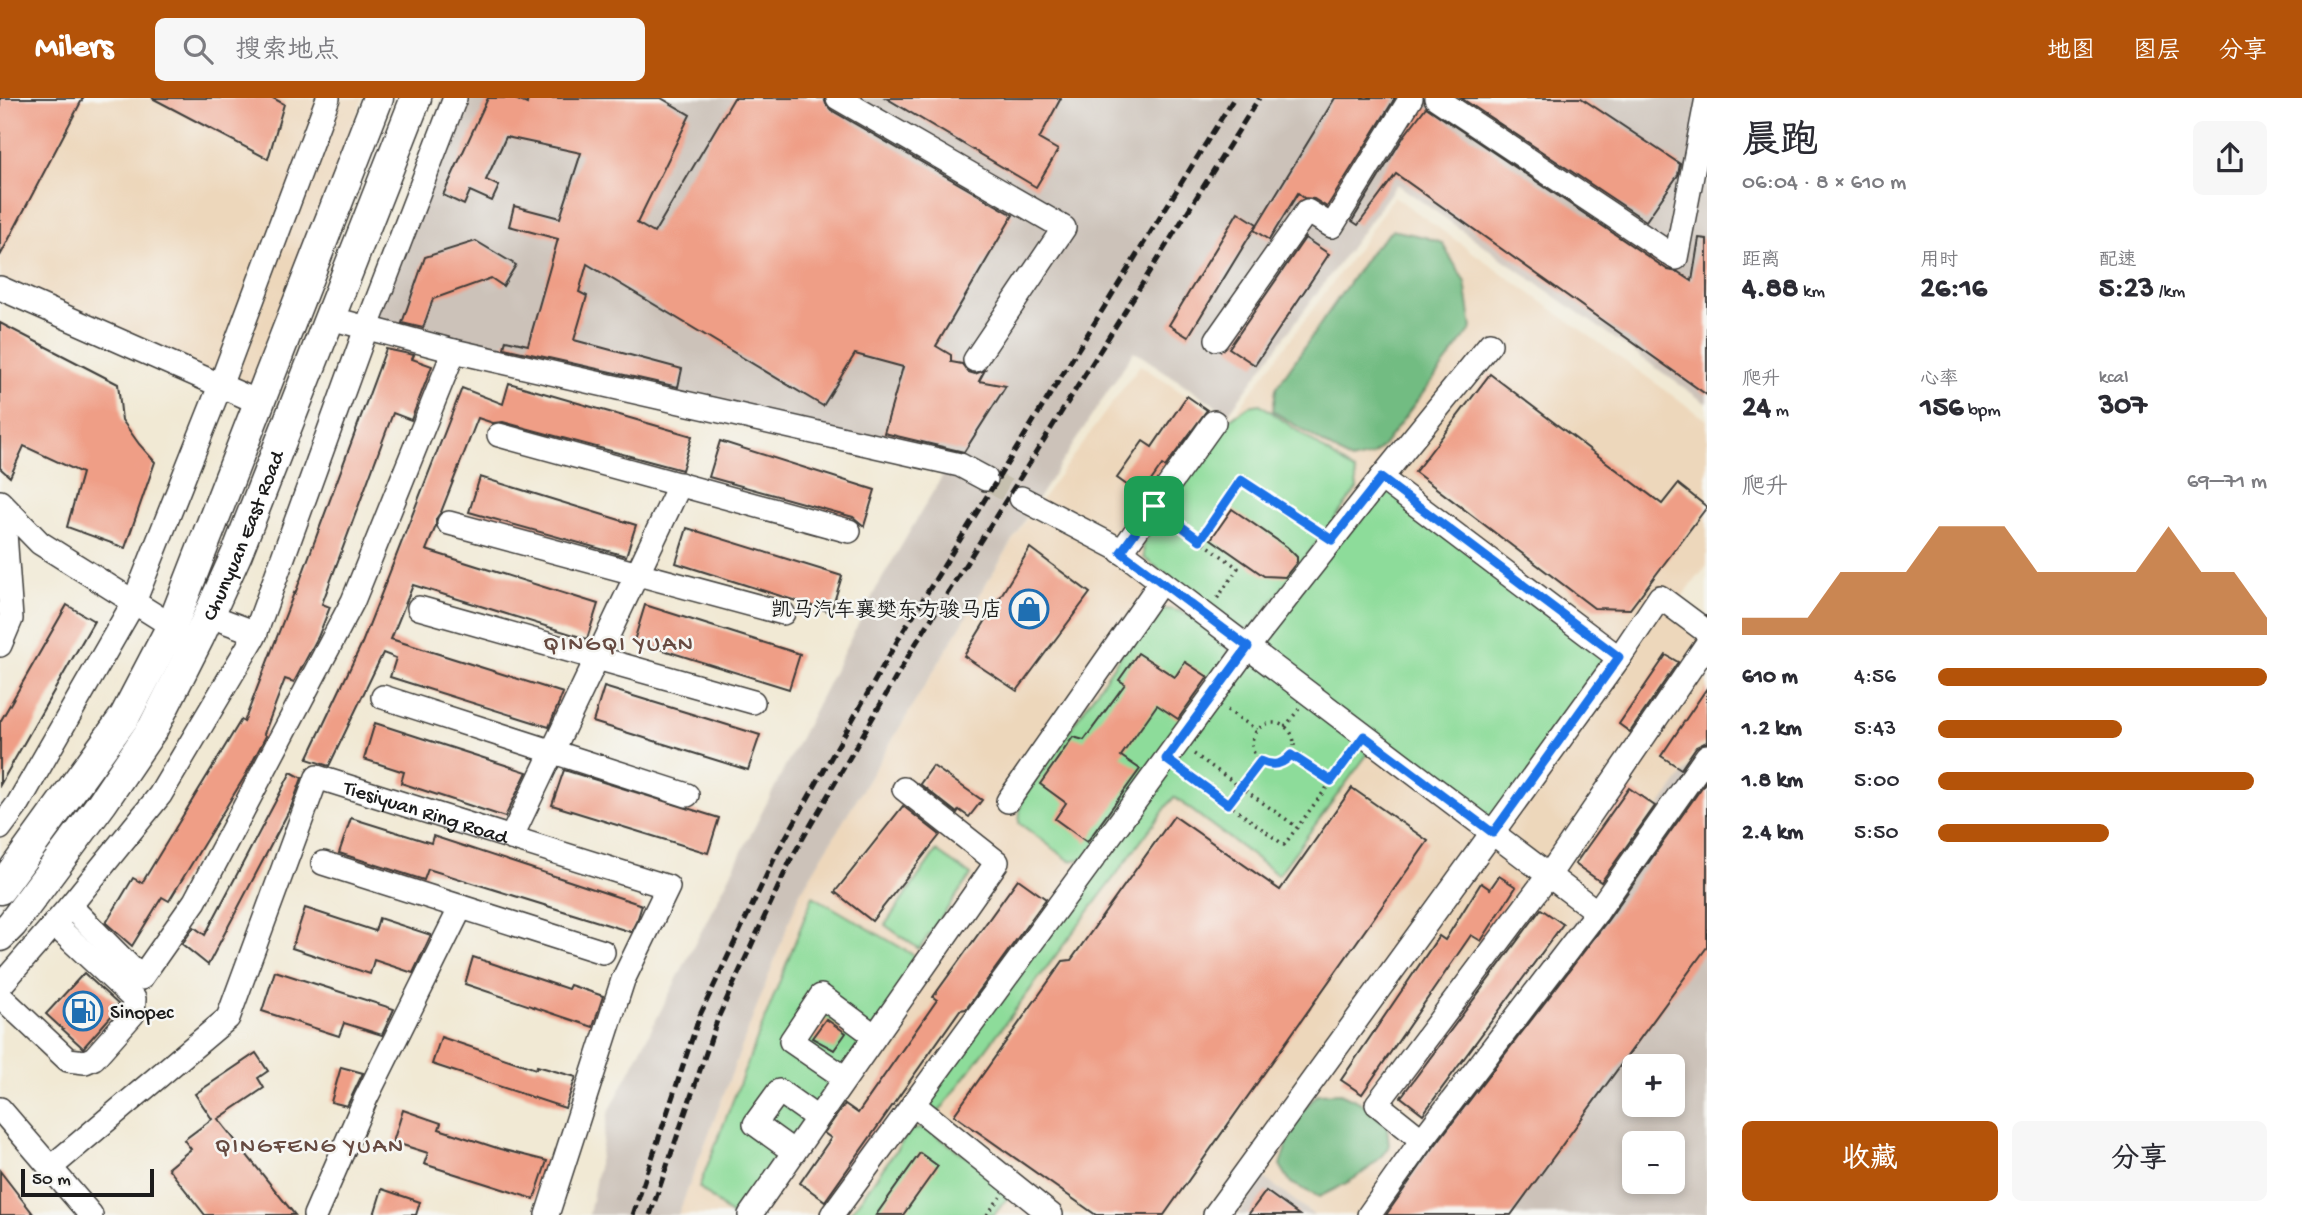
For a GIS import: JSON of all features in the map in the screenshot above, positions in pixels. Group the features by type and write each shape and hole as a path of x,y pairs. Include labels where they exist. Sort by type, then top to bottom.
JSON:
{"main road":[{"name":"Chunyuan East Road","path":"0,936 12,924 86,825 153,728 237,553 416,98"},
{"name":"Chunyuan East Road","path":"0,890 125,716 172,626 372,100"}],"street":[{"path":"0,828 18,804 134,602 220,386 328,98"},
{"path":"0,986 70,906 160,795 256,633 366,329 455,98"},
{"path":"838,98 1064,228 975,360"},
{"path":"1217,339 1307,211 1332,226 1411,98"},
{"path":"1436,98 1676,258 1707,98"},
{"path":"385,178 420,189"},
{"path":"0,288 258,402"},
{"path":"330,318 454,351 960,465 986,479"},
{"path":"832,1215 1248,647 1490,344"},
{"path":"70,906 141,978 195,901 352,601 454,351"},
{"path":"1121,552 1214,422"},
{"path":"499,435 849,531"},
{"path":"1381,478 1619,657"},
{"path":"511,838 680,484"},
{"path":"1021,498 1121,552 1597,912"},
{"path":"0,502 40,543 172,626"},
{"path":"0,513 4,517 11,619 0,645"},
{"path":"449,523 783,612"},
{"path":"1008,801 1161,582"},
{"path":"1215,1215 1493,833 1660,597 1707,632"},
{"path":"419,608 753,702"},
{"path":"208,615 256,633"},
{"path":"1422,1140 1377,1104 1549,875 1707,644"},
{"path":"383,697 687,795"},
{"path":"1369,1215 1422,1140 1597,912 1707,756"},
{"name":"Tiesiyuan Ring Road","path":"50,1168 228,1018 317,776 668,887 623,981 547,1215"},
{"path":"750,1215 997,862 904,789"},
{"path":"323,863 603,952"},
{"path":"315,1215 366,1098 461,907"},
{"path":"0,996 68,1060 85,1062 94,1058 133,1014 134,999 54,924"},
{"path":"845,1079 791,1041 821,996 875,1036"},
{"path":"794,1152 755,1124 779,1091 817,1118"},
{"path":"913,1104 1051,1215"},
{"path":"0,1109 91,1215"}],"path":[{"path":"1200,540 1241,480 1332,540"},
{"path":"1154,506 1238,568 1206,615"},
{"path":"1210,699 1257,730"},
{"path":"1269,723 1283,725 1292,735 1294,742 1291,755 1280,764 1261,761 1253,750 1253,736 1257,730 1269,723"},
{"path":"1172,751 1228,804 1284,845 1364,736"},
{"path":"1172,751 1241,788 1297,827"},
{"path":"1291,755 1331,781"},
{"path":"1228,804 1261,761"}],"shaded area":[{"path":"0,98 363,98 258,402 0,288"},
{"path":"442,98 1707,98 1707,404 1397,184 1228,414 1134,351 1032,508 800,893 678,1215 589,1215 608,1114 876,589 951,461 366,329"},
{"path":"1394,196 1707,420 1707,566 1679,600 1707,620 1707,742 1361,1215 1314,1215 1264,1178 1237,1215 678,1215 800,893 1021,527 1140,365 1228,423"},
{"path":"1707,742 1707,1215 1361,1215"},
{"path":"1264,1178 1314,1215 1237,1215"}],"green space":[{"path":"1392,230 1442,243 1465,282 1472,328 1383,446 1372,456 1351,461 1273,411 1276,388 1371,251"},
{"path":"1260,404 1355,472 1357,489 1254,626 1242,631 1144,558 1143,544 1219,427 1249,406"},
{"path":"1381,478 1619,658 1493,833 1375,744 1278,875 1174,797 933,1120 913,1104"},
{"path":"1165,609 1192,616 1217,635 1228,650 1228,666 1086,858 1070,861 1019,823 1021,801 1145,620"},
{"path":"936,851 971,875 919,949 885,925"},
{"path":"813,896 922,960 743,1215 731,1215 699,1187"},
{"path":"1340,1093 1366,1105 1387,1126 1389,1146 1367,1170 1319,1197 1291,1183 1280,1165 1296,1117 1318,1094"},
{"path":"925,1128 1014,1189 994,1215 849,1215 911,1130"}],"building":[{"path":"0,98 83,98 0,256"},
{"path":"152,98 273,98 284,104 268,159"},
{"path":"488,98 513,98 527,104 528,98 661,98 690,115 637,223 654,233 734,98 824,98 831,110 1013,215 936,346 951,355 951,362 962,364 968,372 975,374 985,370 979,381 1006,386 964,452 884,433 903,367 855,354 823,406 587,264 579,292 587,296 574,340 682,369 678,387 504,348 506,340 528,345 558,239 509,226 514,206 560,218 581,153 506,137 486,180 499,186 492,201 470,191 464,205 443,195"},
{"path":"886,98 1061,98 1039,139 1058,150 1036,187"},
{"path":"1335,98 1395,98 1327,207 1298,193 1269,240 1254,230"},
{"path":"1461,98 1581,98 1680,164 1678,175 1646,221"},
{"path":"1426,107 1668,270 1678,272 1692,281 1699,238 1707,239 1707,395 1396,174 1358,225 1352,221 1404,136"},
{"path":"1238,212 1257,224 1188,337 1169,325"},
{"path":"1305,238 1329,254 1255,365 1229,348"},
{"path":"476,241 516,265 503,286 491,278 433,299 423,328 402,323 425,257"},
{"path":"0,323 118,384 122,420 155,462 125,548 67,527 82,473 24,446 10,477 0,468"},
{"path":"386,349 414,355 412,359 432,366 411,420 393,413 322,604 330,607 318,637 294,682 285,679 264,734 266,736 245,776 169,901 162,897 132,946 106,923 133,878 142,883 241,720 244,722 295,594"},
{"path":"1490,374 1662,504 1678,484 1707,507 1630,609 1594,608 1415,472"},
{"path":"509,383 692,436 682,470 503,422 493,423 478,418 426,550 598,604 587,639 413,585 391,639 563,693 549,727 390,677 396,658 383,653 329,766 307,759 362,643 462,388 503,404"},
{"path":"1187,396 1207,410 1141,495 1117,478 1143,441 1152,447"},
{"path":"720,441 875,490 864,526 853,517 709,477"},
{"path":"480,477 636,525 626,556 469,512"},
{"path":"1232,509 1287,547 1297,557 1297,562 1285,577 1264,576 1211,539"},
{"path":"687,528 842,576 831,612 676,563"},
{"path":"1030,548 1090,593 1017,691 964,656"},
{"path":"67,605 94,621 0,785 0,722"},
{"path":"645,605 800,654 789,689 634,641"},
{"path":"1138,653 1175,677 1185,662 1208,677 1178,719 1157,705 1121,756 1140,769 1087,842 1055,819 1066,803 1040,784 1073,737 1084,740 1125,684 1119,680"},
{"path":"1666,655 1678,662 1630,732 1619,724"},
{"path":"604,687 760,735 748,770 593,722"},
{"path":"1707,688 1707,742 1696,747 1681,769 1661,756"},
{"path":"375,723 527,772 505,817 401,783 404,772 364,759"},
{"path":"933,766 982,800 969,817 959,810 957,813 920,784"},
{"path":"564,770 719,818 708,853 552,805"},
{"path":"291,772 302,778 291,807 208,965 182,944 194,927 205,935"},
{"path":"1707,780 1707,947 1629,1054 1622,1054 1622,1063 1511,1215 1386,1215 1433,1148 1608,920"},
{"path":"1352,788 1428,841 1164,1215 1096,1215 954,1115 1063,961 1071,960 1174,816 1280,890"},
{"path":"1629,788 1655,806 1601,882 1575,864"},
{"path":"903,806 940,835 872,921 835,892"},
{"path":"351,818 431,843 433,836 642,905 638,918 631,932 428,869 424,880 339,853"},
{"path":"1499,876 1516,887 1481,941 1471,935 1362,1094 1341,1080 1439,936 1445,940 1481,883 1490,889"},
{"path":"1018,879 1046,899 966,1009 960,1010 825,1201 800,1183 831,1138 824,1133 845,1104 858,1113 937,1000 933,997"},
{"path":"305,908 375,931 379,918 431,935 413,973 374,960 370,974 292,948"},
{"path":"1541,909 1563,924 1423,1114 1401,1097"},
{"path":"473,957 568,989 570,985 603,996 593,1027 465,984"},
{"path":"275,971 394,1009 382,1035 344,1023 339,1036 262,1011"},
{"name":"Sinopec","path":"84,973 120,1006 83,1048 46,1014"},
{"path":"826,1019 846,1033 834,1050 812,1038"},
{"path":"441,1037 536,1069 537,1066 576,1077 565,1108 432,1064"},
{"path":"256,1053 268,1071 258,1078 264,1088 218,1119 295,1215 205,1215 168,1168 191,1149 184,1140 212,1119 195,1094"},
{"path":"341,1067 363,1073 347,1106 331,1102"},
{"path":"403,1110 441,1123 439,1129 547,1161 534,1199 424,1164 428,1153 393,1142"},
{"path":"920,1153 938,1166 903,1215 876,1215"},
{"path":"0,1171 34,1215 0,1215"},
{"path":"382,1189 420,1202 416,1215 374,1215"},
{"path":"1266,1191 1299,1215 1248,1215"}],"tunnel":[{"path":"986,479 1021,498"}],"railway":[{"path":"633,1215 700,1015 778,851 899,638 1234,98"},
{"path":"650,1215 718,1018 791,859 913,648 1259,98"}],"place":[{"name":"凯马汽车襄樊东方骏马店","path":"1029,609"},
{"name":"Sinopec","path":"83,1011"}],"district":[{"name":"QINGQI YUAN","path":"619,642"},
{"name":"QINGFENG YUAN","path":"310,1144"}],"route":[{"path":"1381,478 1619,657 1493,833 1364,736 1331,781 1291,755 1280,764 1261,761 1228,804 1166,759 1248,647 1121,552 1154,506 1200,540 1241,480 1332,540 1381,478"}]}
